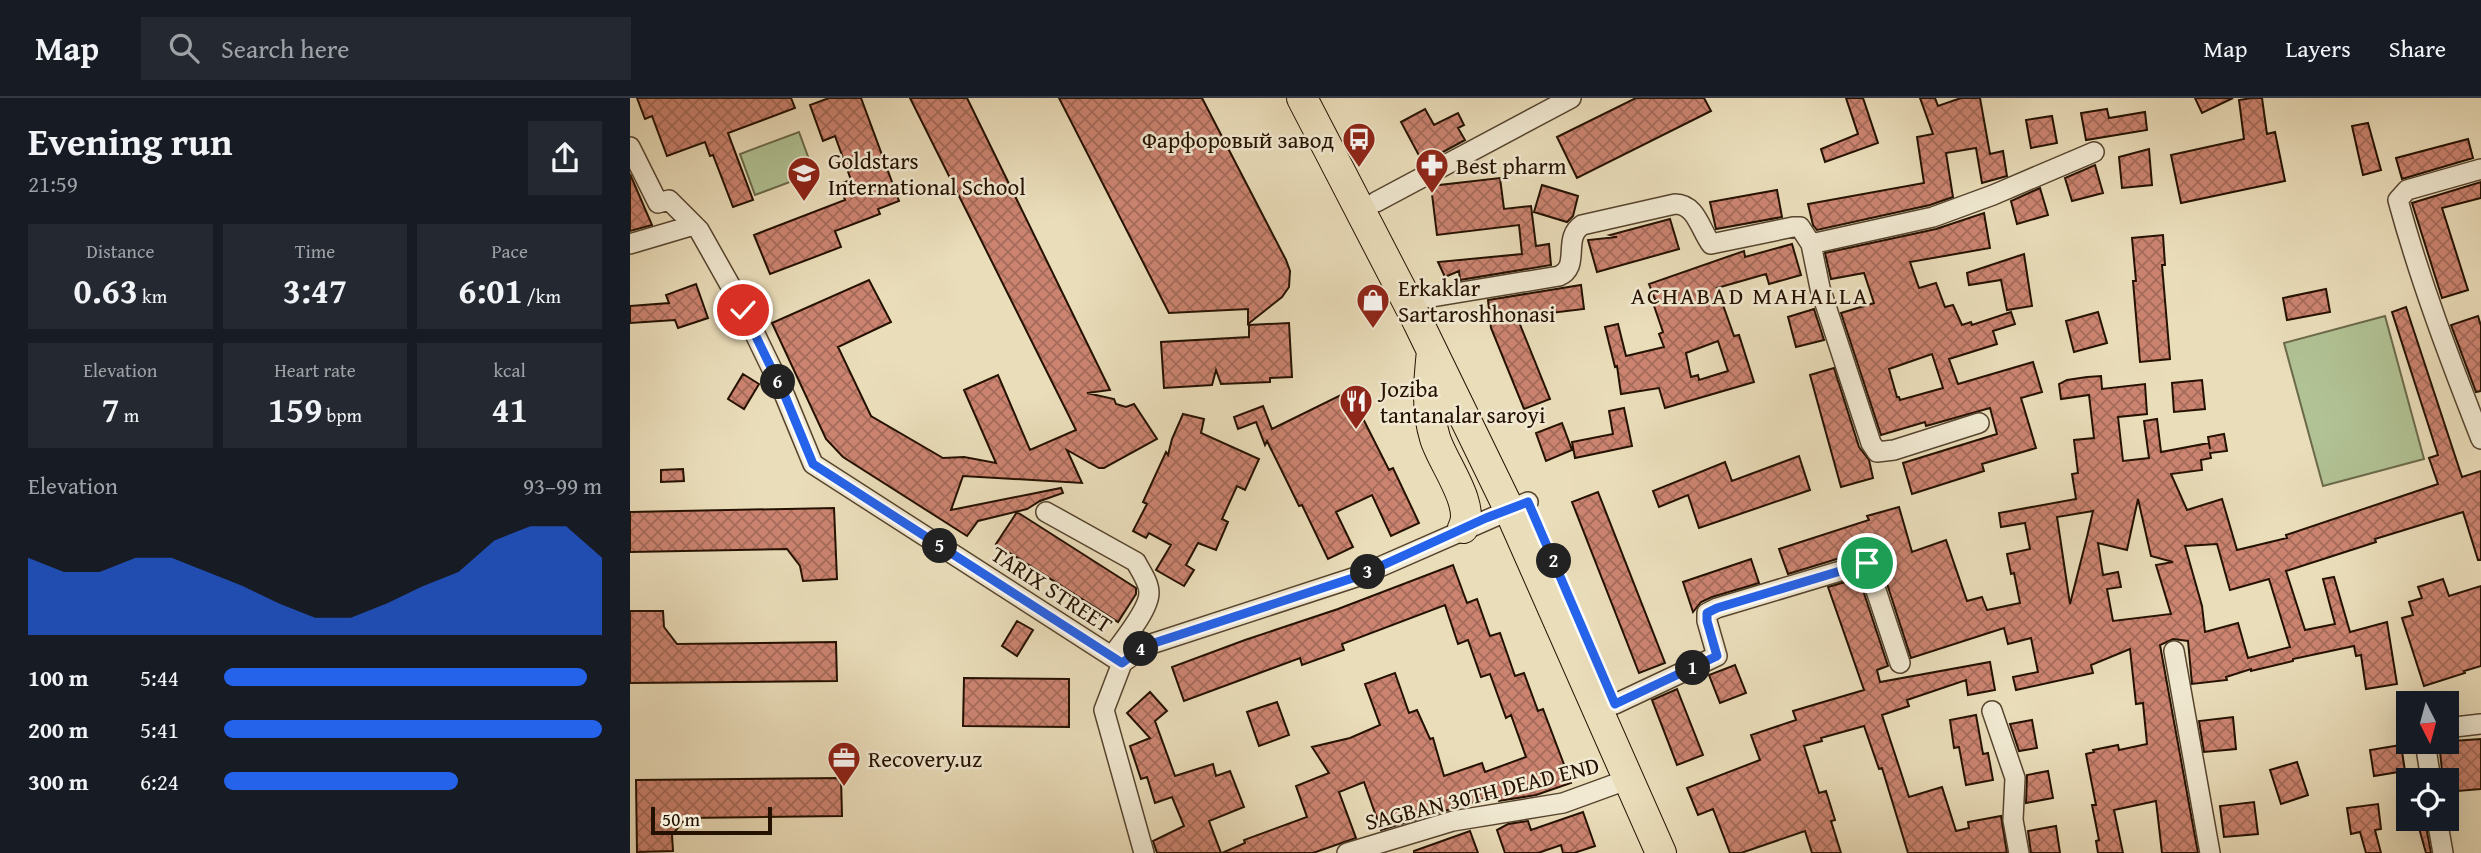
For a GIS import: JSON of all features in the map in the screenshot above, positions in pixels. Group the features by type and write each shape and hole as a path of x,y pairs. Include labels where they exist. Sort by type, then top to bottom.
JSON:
{"main road":[{"path":"1302,98 1432,351 1519,505 1661,853"},
{"path":"1322,98 1426,298 1519,505 1615,704 1681,853"},
{"path":"1432,351 1428,394 1432,422 1435,439 1464,502 1467,521 1463,528"}],"street":[{"path":"1376,202 1571,98"},
{"name":"TARIX STREET","path":"630,147 658,204 669,200 699,230 739,301 785,396 813,464 1117,660"},
{"path":"1811,244 1933,217 2094,152"},
{"path":"2481,169 2407,190 2398,200 2412,251 2481,439"},
{"path":"1426,298 1559,276 1566,273 1570,267 1572,236 1582,225 1675,204 1684,204 1690,209 1710,244 1800,227 1811,244 1820,288 1871,443 1877,453 1895,450 1979,423"},
{"path":"630,244 694,225"},
{"path":"1117,660 1145,646 1359,576 1519,505"},
{"path":"1046,512 1136,562 1149,591 1148,603 1117,660 1104,710 1144,853"},
{"path":"1615,704 1717,656 1707,613 1867,563 1900,663"},
{"path":"2174,650 2210,853"},
{"path":"1992,711 2015,778 2013,820 2019,853"},
{"path":"2459,727 2481,724"},
{"name":"SAGBAN 30TH DEAD END","path":"1347,853 1453,821 1563,803 1629,779"},
{"path":"2439,831 2443,853"}],"green space":[{"path":"799,132 814,173 755,195 740,154"},
{"path":"2385,316 2424,459 2323,486 2284,343"}],"building":[{"path":"637,98 791,98 795,108 728,133 753,200 733,207 713,155 710,156 705,142 667,156 652,116 645,119"},
{"path":"829,98 861,98 899,201 878,209 880,214 835,231 841,247 770,274 754,235 845,200 839,184 851,180 835,136 823,141 810,105"},
{"path":"910,98 967,98 1110,390 1087,393 1114,399 1116,404 1126,407 1134,404 1157,439 1104,468 1099,468 1067,450 1082,483 963,476 951,510 1061,488 1063,493 1027,509 978,521 967,536 843,457 826,439 772,323 869,280 891,322 838,347 871,416 943,458 964,457 996,463 964,390 998,375 1030,450 1076,430"},
{"path":"1059,98 1202,98 1286,260 1290,271 1289,287 1282,297 1248,324 1248,309 1169,313"},
{"path":"1636,98 1704,98 1711,111 1577,178 1557,137"},
{"path":"1846,98 1863,98 1878,143 1825,162 1821,149 1858,134"},
{"path":"1920,98 1935,98 1938,106 1961,98 1980,98 1990,154 2003,151 2007,176 1982,183 1976,148 1946,153 1953,197 1930,205 1817,230 1813,225 1808,204 1924,183 1917,137 1933,134"},
{"path":"2195,98 2233,98 2202,113"},
{"path":"2262,98 2267,134 2275,132 2285,181 2181,203 2171,155 2244,139 2239,100"},
{"path":"1425,109 1434,125 1458,113 1464,125 1458,128 1465,140 1423,163 1401,122"},
{"path":"2107,109 2109,118 2145,112 2147,130 2086,140 2081,113"},
{"path":"2052,116 2057,143 2031,148 2026,120"},
{"path":"2368,123 2381,170 2363,175 2352,126"},
{"path":"2468,139 2473,158 2402,179 2396,158"},
{"path":"2149,149 2152,185 2122,188 2119,157"},
{"path":"2095,165 2103,193 2072,201 2065,178"},
{"path":"630,174 652,225 630,231"},
{"path":"1500,178 1504,209 1531,206 1536,246 1549,244 1551,265 1460,280 1459,271 1445,277 1438,262 1522,254 1519,225 1437,235 1431,186"},
{"path":"2481,182 2481,198 2442,208 2468,290 2442,298 2412,203"},
{"path":"1542,185 1578,196 1573,216 1567,222 1534,212"},
{"path":"2040,188 2048,215 2017,224 2011,201"},
{"path":"1777,190 1782,217 1716,229 1710,202"},
{"path":"1984,213 1990,248 1910,262 1919,288 1936,283 1945,307 1953,305 1962,325 1971,322 1972,325 2011,312 2015,324 1993,331 1997,344 1949,359 1958,384 2033,362 2042,392 2021,398 2036,448 1982,464 1984,471 1912,494 1903,463 1997,434 1990,408 1881,435 1841,313 1874,303 1864,273 1831,279 1825,253 1936,229","holes":["1932,354 1943,388 1900,400 1889,369"]},
{"path":"1670,219 1679,249 1597,272 1588,240 1617,237 1610,235"},
{"path":"2163,235 2165,265 2162,265 2170,359 2140,362 2132,238"},
{"path":"1792,244 1801,275 1769,284 1766,274 1717,288 1734,336 1739,335 1754,382 1665,408 1659,388 1621,394 1617,366 1615,367 1605,327 1618,324 1626,356 1664,347 1659,334 1663,332 1653,303 1656,302 1649,284 1744,251 1745,257","holes":["1718,341 1728,371 1699,380 1698,375 1691,377 1686,353"]},
{"path":"2024,254 2032,306 2007,310 2001,280 1969,285 1967,273"},
{"path":"696,284 708,318 678,328 675,320 630,323 630,306 669,303 666,295"},
{"path":"1581,285 1584,309 1517,317 1550,399 1524,409 1491,328 1488,300"},
{"path":"2326,289 2330,312 2287,320 2283,298"},
{"path":"2406,307 2462,477 2481,471 2481,560 2478,560 2463,512 2375,539 2376,542 2286,571 2305,630 2335,624 2323,579 2334,577 2350,632 2387,622 2397,684 2366,689 2361,655 2356,656 2354,646 2251,669 2226,677 2227,680 2192,684 2188,641 2173,639 2160,645 2198,853 2162,853 2156,801 2114,810 2123,853 2098,853 2096,841 2099,840 2092,805 2096,805 2086,754 2118,745 2119,750 2147,744 2143,703 2136,704 2130,649 2091,665 2093,673 2016,690 2013,677 2038,672 2031,638 2008,644 2004,628 1911,658 1879,559 1870,551 1788,574 1779,549 1869,520 1867,516 1899,507 1912,552 1946,540 1967,601 1982,597 1987,610 2020,603 2007,554 2030,549 2025,523 2001,527 1999,513 2076,499 2072,474 2078,473 2074,440 2094,438 2089,395 2061,399 2059,384 2067,380 2101,376 2102,389 2145,384 2147,414 2118,417 2123,461 2149,458 2144,421 2157,419 2161,452 2209,443 2208,437 2224,434 2227,451 2210,453 2211,458 2201,460 2202,470 2171,474 2187,510 2222,499 2237,550 2287,538 2286,535 2438,484 2429,458 2438,455 2392,312","holes":["2138,499 2151,556 2173,562 2156,565 2171,614 2113,621 2107,589 2121,587 2118,572 2103,575 2098,543 2127,550","2093,511 2087,537 2070,604 2057,517","2217,544 2230,590 2269,579 2290,647 2248,658 2238,623 2205,632 2202,606 2185,546"]},
{"path":"1814,309 1824,340 1796,347 1788,317"},
{"path":"2098,312 2107,343 2074,352 2066,321"},
{"path":"2478,316 2481,326 2481,391 2476,392 2451,325"},
{"path":"1289,323 1292,377 1270,378 1270,382 1221,384 1216,370 1212,385 1164,388 1161,342 1249,337 1249,325"},
{"path":"1834,368 1859,447 1869,460 1873,478 1841,487 1810,375"},
{"path":"743,374 759,384 744,409 728,399"},
{"path":"2202,380 2205,409 2174,412 2172,383"},
{"path":"1349,391 1389,470 1393,468 1419,523 1391,536 1372,495 1336,512 1353,547 1328,559 1267,441 1265,445 1256,422 1238,429 1234,417 1263,406 1272,429"},
{"path":"1624,408 1632,446 1575,458 1572,442 1613,434 1609,411"},
{"path":"1183,414 1204,419 1201,433 1259,459 1245,490 1237,486 1222,519 1228,522 1216,550 1198,543 1186,565 1194,570 1184,586 1156,570 1171,545 1149,533 1146,538 1133,531 1147,504 1143,502 1166,452 1168,455"},
{"path":"1562,423 1572,450 1546,461 1536,433"},
{"path":"1799,456 1810,490 1699,528 1688,495 1659,507 1653,491 1725,462 1732,481"},
{"path":"683,469 684,481 661,482 661,470"},
{"path":"1598,492 1665,663 1639,673 1572,502"},
{"path":"834,508 837,579 803,581 800,566 787,549 630,552 630,512"},
{"path":"1017,512 1136,588 1136,594 1118,622 996,544"},
{"path":"1751,559 1759,583 1712,597 1701,602 1693,612 1683,582"},
{"path":"1453,565 1467,603 1477,599 1490,636 1500,633 1515,676 1524,673 1538,711 1543,709 1571,783 1536,795 1499,801 1497,795 1381,830 1364,782 1339,792 1356,838 1313,853 1222,853 1245,843 1244,840 1307,817 1296,786 1329,773 1312,747 1350,738 1380,725 1365,684 1395,673 1409,713 1417,710 1430,739 1433,738 1444,776 1482,763 1485,772 1526,757 1511,715 1506,718 1490,674 1481,677 1468,640 1458,644 1445,605 1342,644 1344,650 1302,665 1300,658 1184,701 1172,667 1338,609"},
{"path":"1859,578 1888,666 1877,670 1880,682 1990,662 1995,690 1968,695 1966,680 1907,700 1909,706 1882,715 1909,797 1942,787 1956,831 1969,828 1968,822 2001,816 2007,853 1908,853 1882,768 1879,769 1864,726 1821,738 1822,741 1804,746 1819,793 1826,791 1835,820 1831,821 1841,853 1812,853 1805,831 1741,853 1730,853 1713,809 1698,815 1687,788 1760,760 1751,735 1796,720 1793,711 1864,690 1828,587"},
{"path":"2443,579 2449,596 2481,586 2481,666 2424,686 2402,618 2413,615 2409,602 2422,598 2418,587"},
{"path":"630,611 663,611 664,627 677,644 836,642 837,681 630,683"},
{"path":"1017,621 1033,630 1017,656 1002,646"},
{"path":"1735,665 1746,693 1720,703 1709,675"},
{"path":"964,678 1069,679 1069,727 963,726"},
{"path":"1677,689 1703,755 1677,765 1652,700"},
{"path":"1150,692 1167,711 1155,721 1175,776 1213,764 1216,776 1230,771 1244,807 1209,821 1221,853 1157,853 1153,841 1184,826 1172,797 1155,803 1147,777 1141,779 1130,746 1150,738 1127,713"},
{"path":"1277,702 1289,735 1259,746 1247,712"},
{"path":"1976,715 1983,754 1988,753 1993,780 1966,785 1959,747 1954,748 1950,720"},
{"path":"2233,717 2236,749 2204,752 2199,721"},
{"path":"2032,720 2037,748 2019,751 2010,724"},
{"path":"2481,739 2481,789 2459,791 2459,768 2442,768 2440,754 2459,754 2459,741"},
{"path":"2396,746 2396,754 2402,754 2405,768 2396,768 2396,772 2374,776 2370,750"},
{"path":"2297,762 2308,795 2281,804 2270,770"},
{"path":"2048,771 2053,798 2026,803 2027,775"},
{"path":"841,778 842,816 686,818 672,835 673,851 637,852 636,780"},
{"path":"2254,802 2258,834 2224,837 2220,806"},
{"path":"2378,804 2381,829 2375,830 2381,853 2366,853 2360,832 2351,834 2347,808"},
{"path":"1583,812 1595,846 1574,853 1563,853 1561,845 1538,853 1505,853 1497,830 1508,824 1528,821 1531,830"},
{"path":"2056,826 2060,853 2031,853 2028,831"},
{"path":"1470,831 1478,853 1414,853 1414,851"},
{"path":"2420,831 2427,831 2431,853 2426,853"}],"place":[{"name":"Фарфоровый завод","path":"1359,169"},
{"name":"Best pharm","path":"1432,195"},
{"name":"Goldstars International School","path":"804,203"},
{"name":"Erkaklar Sartaroshhonasi","path":"1373,330"},
{"name":"Joziba tantanalar saroyi","path":"1356,431"},
{"name":"Recovery.uz","path":"844,788"}],"district":[{"name":"ACHABAD MAHALLA","path":"1750,295"}],"route":[{"path":"743,310 785,396 813,464 1122,663 1145,646 1359,576 1486,518 1528,502 1615,704 1717,656 1707,613 1867,563"}]}
